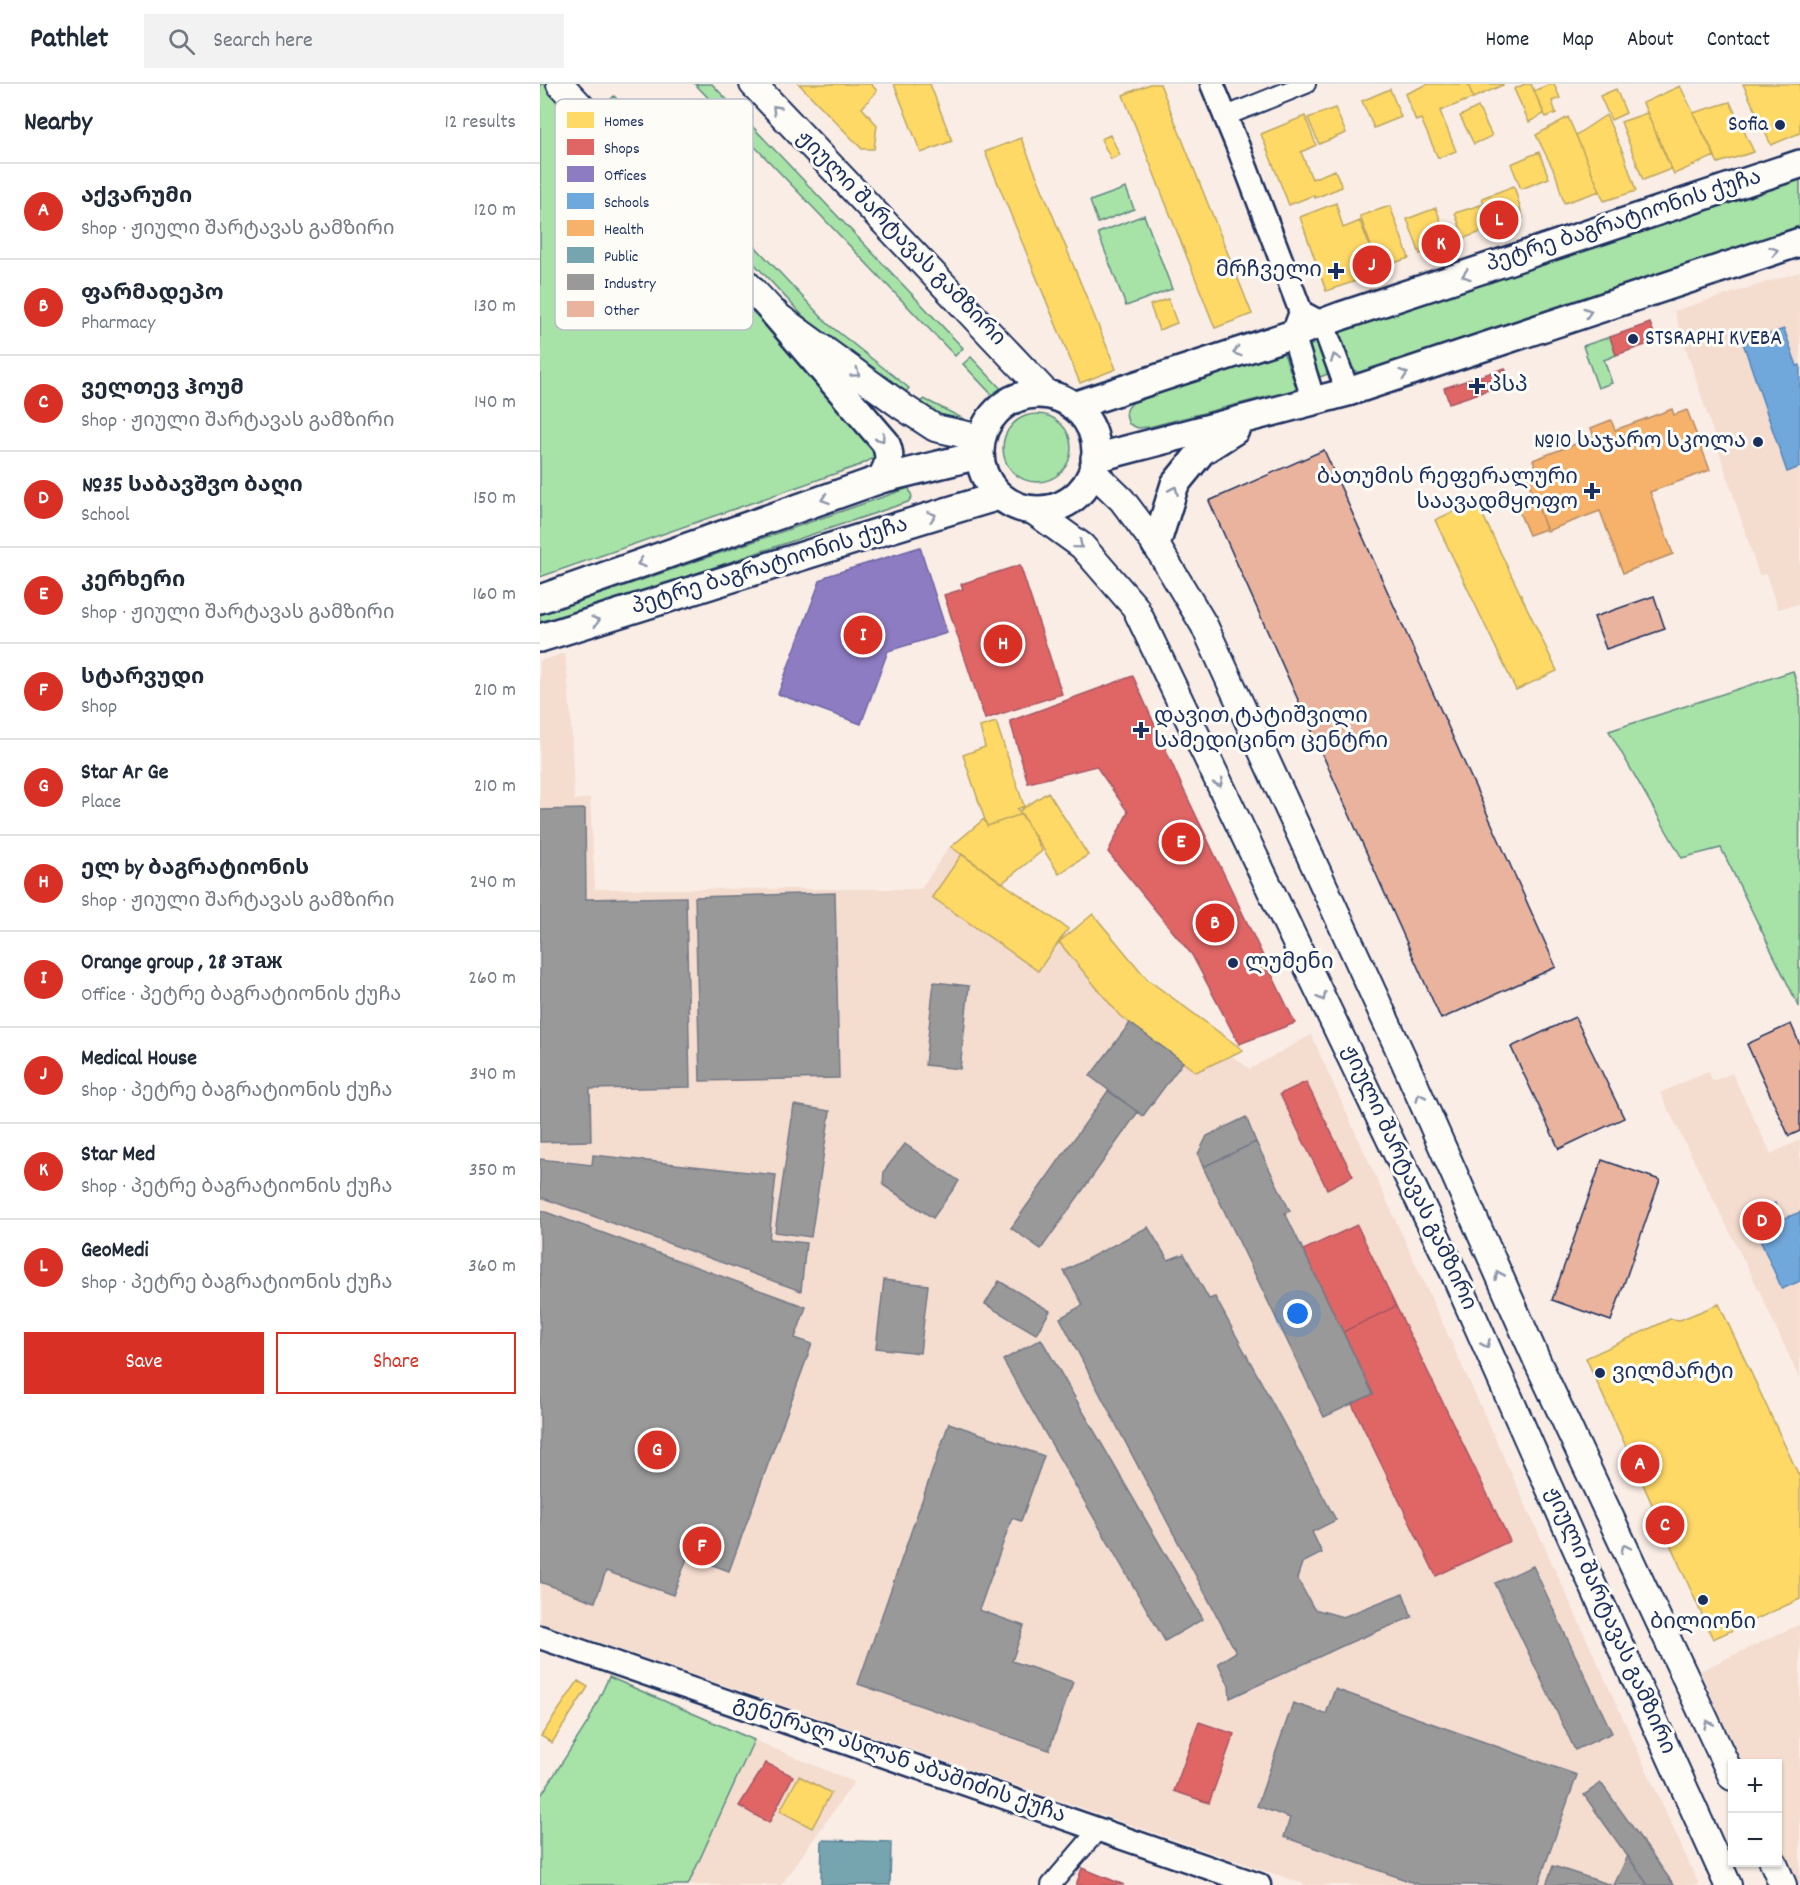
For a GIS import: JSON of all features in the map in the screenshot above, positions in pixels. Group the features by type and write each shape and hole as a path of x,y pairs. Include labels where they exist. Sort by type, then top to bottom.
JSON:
{"main road":[{"path":"560,84 574,99"},
{"name":"ჟიული შარტავას გამზირი","path":"753,84 1048,395"},
{"name":"პეტრე ბაგრატიონის ქუჩა","path":"1073,406 1306,323 1800,164"},
{"path":"1094,465 1348,392 1800,242"},
{"path":"753,290 885,442 891,454 888,467 881,479"},
{"path":"775,314 935,428 980,446"},
{"path":"1026,395 1048,395 1062,399 1073,406 1089,424 1096,446 1094,465 1087,483 1069,501 1045,510 1032,510 1015,505 999,496 985,477 980,446 990,418 1006,403 1026,395"},
{"path":"1156,545 1175,484 1202,452 1227,434 1268,414"},
{"name":"პეტრე ბაგრატიონის ქუჩა","path":"540,598 980,446"},
{"name":"ჟიული შარტავას გამზირი","path":"1094,465 1156,545 1204,625 1402,1056 1544,1376 1728,1768"},
{"name":"პეტრე ბაგრატიონის ქუჩა","path":"540,638 796,559 856,538 999,496"},
{"name":"ჟიული შარტავას გამზირი","path":"1032,510 1082,546 1134,607 1454,1271 1570,1537 1728,1885"},
{"path":"1775,1867 1783,1885"}],"street":[{"path":"1212,84 1306,323 1348,392"},
{"path":"1226,116 1306,84"},
{"path":"1306,323 1314,402"},
{"name":"გენერალ ასლან აბაშიძის ქუჩა","path":"540,1637 1259,1885"},
{"path":"1052,1885 1098,1830"}],"shaded area":[{"name":"№10 საჯარო სკოლა","path":"1800,272 1800,604 1778,609 1766,574 1759,575 1674,311"},
{"path":"565,653 571,717 574,800 590,798 595,889 921,889 949,847 1250,1069 1311,1035 1699,1885 1307,1885 540,1622 540,661"},
{"path":"1708,1071 1713,1081 1732,1073 1771,1154 1800,1140 1800,1380 1758,1288 1660,1093"},
{"path":"1800,1624 1800,1885 1796,1885 1782,1852 1782,1759 1740,1759 1700,1671"},
{"path":"754,1740 854,1782 781,1885 688,1885"}],"green space":[{"path":"540,84 544,84 558,99 555,99 555,330 753,330 753,308 871,434 877,445 874,458 860,465 540,577"},
{"path":"695,84 712,84 726,99 709,99"},
{"path":"753,127 963,348 955,356 753,145"},
{"path":"1800,179 1800,226 1358,373 1345,354 1341,342 1341,331 1346,329"},
{"path":"1126,188 1134,209 1098,223 1090,201"},
{"path":"1144,215 1172,289 1126,306 1098,233"},
{"path":"753,244 828,324 909,388 904,394 827,338 802,315 753,262"},
{"path":"1610,337 1616,355 1604,360 1612,383 1598,388 1583,346"},
{"path":"1318,342 1330,373 1320,377 1307,347"},
{"path":"1283,351 1297,389 1149,427 1138,428 1129,424 1126,413 1132,403"},
{"path":"971,357 1006,394 996,399 963,364"},
{"path":"924,399 976,425 973,431 920,405"},
{"path":"1030,414 1044,414 1056,419 1066,429 1071,448 1066,467 1056,477 1044,482 1030,482 1018,477 1008,467 1003,455 1003,441 1008,429 1018,419"},
{"path":"909,488 912,497 908,502 540,626 540,615"},
{"path":"1793,671 1800,696 1799,1007 1721,848 1682,858 1609,731"},
{"path":"609,1677 754,1740 688,1885 540,1885 540,1797 588,1722"}],"building: Homes":[{"path":"799,84 871,84 877,91 862,108 877,125 874,149 862,149"},
{"path":"894,84 930,84 952,141 921,153"},
{"path":"1150,84 1160,84 1252,314 1215,328 1123,95"},
{"path":"1428,84 1468,84 1473,98 1440,111 1456,151 1438,158 1421,119 1416,121 1405,94"},
{"path":"1468,84 1503,84 1503,85 1473,98"},
{"path":"1531,84 1544,114 1529,122 1514,89"},
{"path":"1554,84 1560,98 1552,101 1556,113 1546,117 1534,91"},
{"path":"1743,84 1800,84 1800,133 1771,145"},
{"path":"1680,86 1715,156 1674,174 1643,103"},
{"path":"1390,89 1401,117 1374,128 1362,101"},
{"path":"1616,89 1626,113 1611,120 1600,96"},
{"path":"1730,102 1754,152 1718,163 1693,113"},
{"path":"1478,107 1492,136 1474,144 1460,116"},
{"path":"1335,108 1346,133 1319,144 1308,118"},
{"path":"1647,113 1671,169 1643,180 1621,122"},
{"path":"1606,115 1624,155 1636,191 1604,201 1576,135"},
{"path":"1305,116 1316,145 1301,152 1312,179 1335,170 1342,187 1289,205 1261,134"},
{"path":"1568,117 1600,191 1564,203 1556,175 1536,135"},
{"path":"1110,135 1120,155 1111,159 1101,139"},
{"path":"1021,138 1116,369 1080,383 985,152"},
{"path":"1539,152 1549,178 1521,189 1511,164"},
{"path":"1514,186 1523,218 1505,224 1508,230 1495,234 1482,198"},
{"path":"1336,203 1343,228 1360,221 1380,273 1326,291 1300,217"},
{"path":"1484,204 1493,228 1464,238 1455,213"},
{"path":"1390,206 1409,258 1379,268 1360,216"},
{"path":"1436,208 1449,244 1420,254 1407,219"},
{"path":"1168,299 1177,323 1159,330 1150,305"},
{"path":"1476,501 1557,671 1516,690 1435,520"},
{"path":"996,722 1024,806 1017,809 1022,814 987,826 963,755 985,747 980,727"},
{"path":"1048,792 1088,855 1059,874 1019,811"},
{"path":"1022,814 1042,851 1002,883 951,847 984,819 987,826"},
{"path":"962,854 1068,929 1038,971 932,897"},
{"path":"1093,914 1147,979 1243,1050 1196,1072 1120,1016 1059,942"},
{"path":"1719,1304 1800,1478 1800,1599 1713,1639 1586,1358 1670,1319 1680,1320"},
{"path":"578,1681 588,1687 552,1743 541,1736"},
{"path":"799,1776 831,1793 812,1828 780,1811"}],"building: Shops":[{"path":"1650,323 1657,341 1616,355 1610,337"},
{"path":"1505,368 1510,383 1449,403 1444,388"},
{"path":"1020,565 1062,694 985,719 944,595 963,589 961,584"},
{"path":"1133,676 1181,784 1295,1023 1239,1044 1192,955 1108,852 1128,812 1096,766 1028,783 1010,721"},
{"path":"1306,1082 1353,1176 1327,1189 1280,1094"},
{"path":"1357,1225 1396,1306 1343,1332 1303,1250"},
{"path":"1396,1306 1510,1541 1436,1576 1352,1404 1373,1394 1343,1332"},
{"path":"1199,1722 1234,1734 1209,1803 1174,1791"},
{"path":"766,1763 793,1776 769,1823 739,1806"},
{"path":"1082,1868 1124,1885 1076,1885"}],"building: Offices":[{"path":"920,547 947,633 888,651 861,724 778,694 820,581 827,576"}],"building: Schools":[{"path":"1784,329 1797,366 1800,365 1800,467 1787,472 1743,343"},
{"path":"1775,1203 1783,1219 1800,1212 1800,1281 1782,1289 1749,1215"}],"building: Health":[{"name":"ბათუმის რეფერალური საავადმყოფო","path":"1672,409 1674,415 1687,410 1710,470 1650,492 1673,554 1623,573 1600,511 1547,531 1524,471 1536,467 1533,460 1594,437 1591,428 1611,420 1615,430"},
{"path":"1532,491 1546,529 1529,535 1513,498"}],"building: Public":[{"path":"822,1840 891,1842 890,1885 821,1885"}],"building: Industry":[{"path":"585,809 586,899 686,897 690,1087 590,1089 591,1141 540,1142 540,810"},
{"path":"835,893 839,1078 700,1081 695,897"},
{"path":"934,982 969,986 960,1069 925,1065"},
{"path":"1130,1023 1183,1062 1143,1116 1090,1076"},
{"path":"1108,1091 1138,1112 1041,1249 1011,1228"},
{"path":"794,1105 830,1111 811,1237 775,1232"},
{"path":"1246,1117 1256,1142 1203,1167 1198,1154 1207,1136"},
{"path":"1256,1142 1290,1211 1285,1213 1373,1394 1324,1417 1203,1167"},
{"path":"905,1144 959,1181 933,1218 883,1185 884,1171"},
{"path":"593,1155 776,1175 769,1239 806,1243 801,1291 540,1197 540,1159 592,1165"},
{"path":"540,1210 806,1307 795,1338 812,1344 729,1571 688,1556 673,1595 606,1571 595,1602 540,1582"},
{"path":"1148,1227 1168,1260 1184,1254 1209,1299 1215,1297 1336,1520 1312,1532 1322,1553 1302,1563 1297,1578 1314,1609 1343,1617 1403,1593 1412,1617 1351,1642 1230,1698 1229,1686 1218,1663 1236,1652 1060,1318 1083,1305 1064,1271"},
{"path":"884,1280 928,1285 920,1353 876,1348"},
{"path":"999,1281 1050,1311 1036,1334 985,1304"},
{"path":"1041,1339 1203,1619 1165,1641 1003,1360"},
{"path":"949,1423 1044,1456 1021,1521 1012,1518 979,1610 1024,1626 1012,1661 1073,1682 1049,1750 858,1684"},
{"path":"1533,1566 1612,1733 1575,1750 1495,1583"},
{"path":"1335,1689 1577,1775 1538,1885 1420,1885 1284,1837 1290,1818 1257,1806 1293,1703 1326,1714"},
{"path":"1601,1783 1674,1885 1648,1885 1584,1795"},
{"path":"1628,1856 1648,1885 1614,1885"},
{"path":"1553,1866 1611,1885 1546,1885"}],"building: Other":[{"path":"1324,450 1556,967 1441,1019 1209,501"},
{"path":"1654,596 1665,629 1606,649 1594,617"},
{"path":"1575,1017 1624,1118 1559,1149 1511,1047"},
{"path":"1791,1024 1800,1045 1800,1131 1789,1136 1747,1044"},
{"path":"1602,1160 1660,1180 1611,1321 1552,1300"}],"place":[{"name":"Sofia","path":"1780,125"},
{"name":"GeoMedi","path":"1499,220"},
{"name":"Star Med","path":"1441,244"},
{"name":"Medical House","path":"1372,265"},
{"name":"მრჩველი","path":"1336,271"},
{"name":"STSRAPHI KVEBA","path":"1633,339"},
{"name":"პსპ","path":"1477,386"},
{"name":"№10 საჯარო სკოლა","path":"1758,442"},
{"name":"ბათუმის რეფერალური საავადმყოფო","path":"1592,491"},
{"name":"Orange group , 28 этаж","path":"863,635"},
{"name":"ელ by ბაგრატიონის","path":"1003,644"},
{"name":"დავით ტატიშვილი სამედიცინო ცენტრი","path":"1141,730"},
{"name":"კერხერი","path":"1181,842"},
{"name":"ფარმადეპო","path":"1215,923"},
{"name":"ლუმენი","path":"1233,963"},
{"name":"№35 საბავშვო ბაღი","path":"1762,1221"},
{"name":"ვილმარტი","path":"1600,1373"},
{"name":"Star Ar Ge","path":"657,1450"},
{"name":"აქვარუმი","path":"1640,1464"},
{"name":"ველთევ ჰოუმ","path":"1665,1525"},
{"name":"სტარვუდი","path":"702,1546"},
{"name":"ბილიონი","path":"1703,1600"}]}
